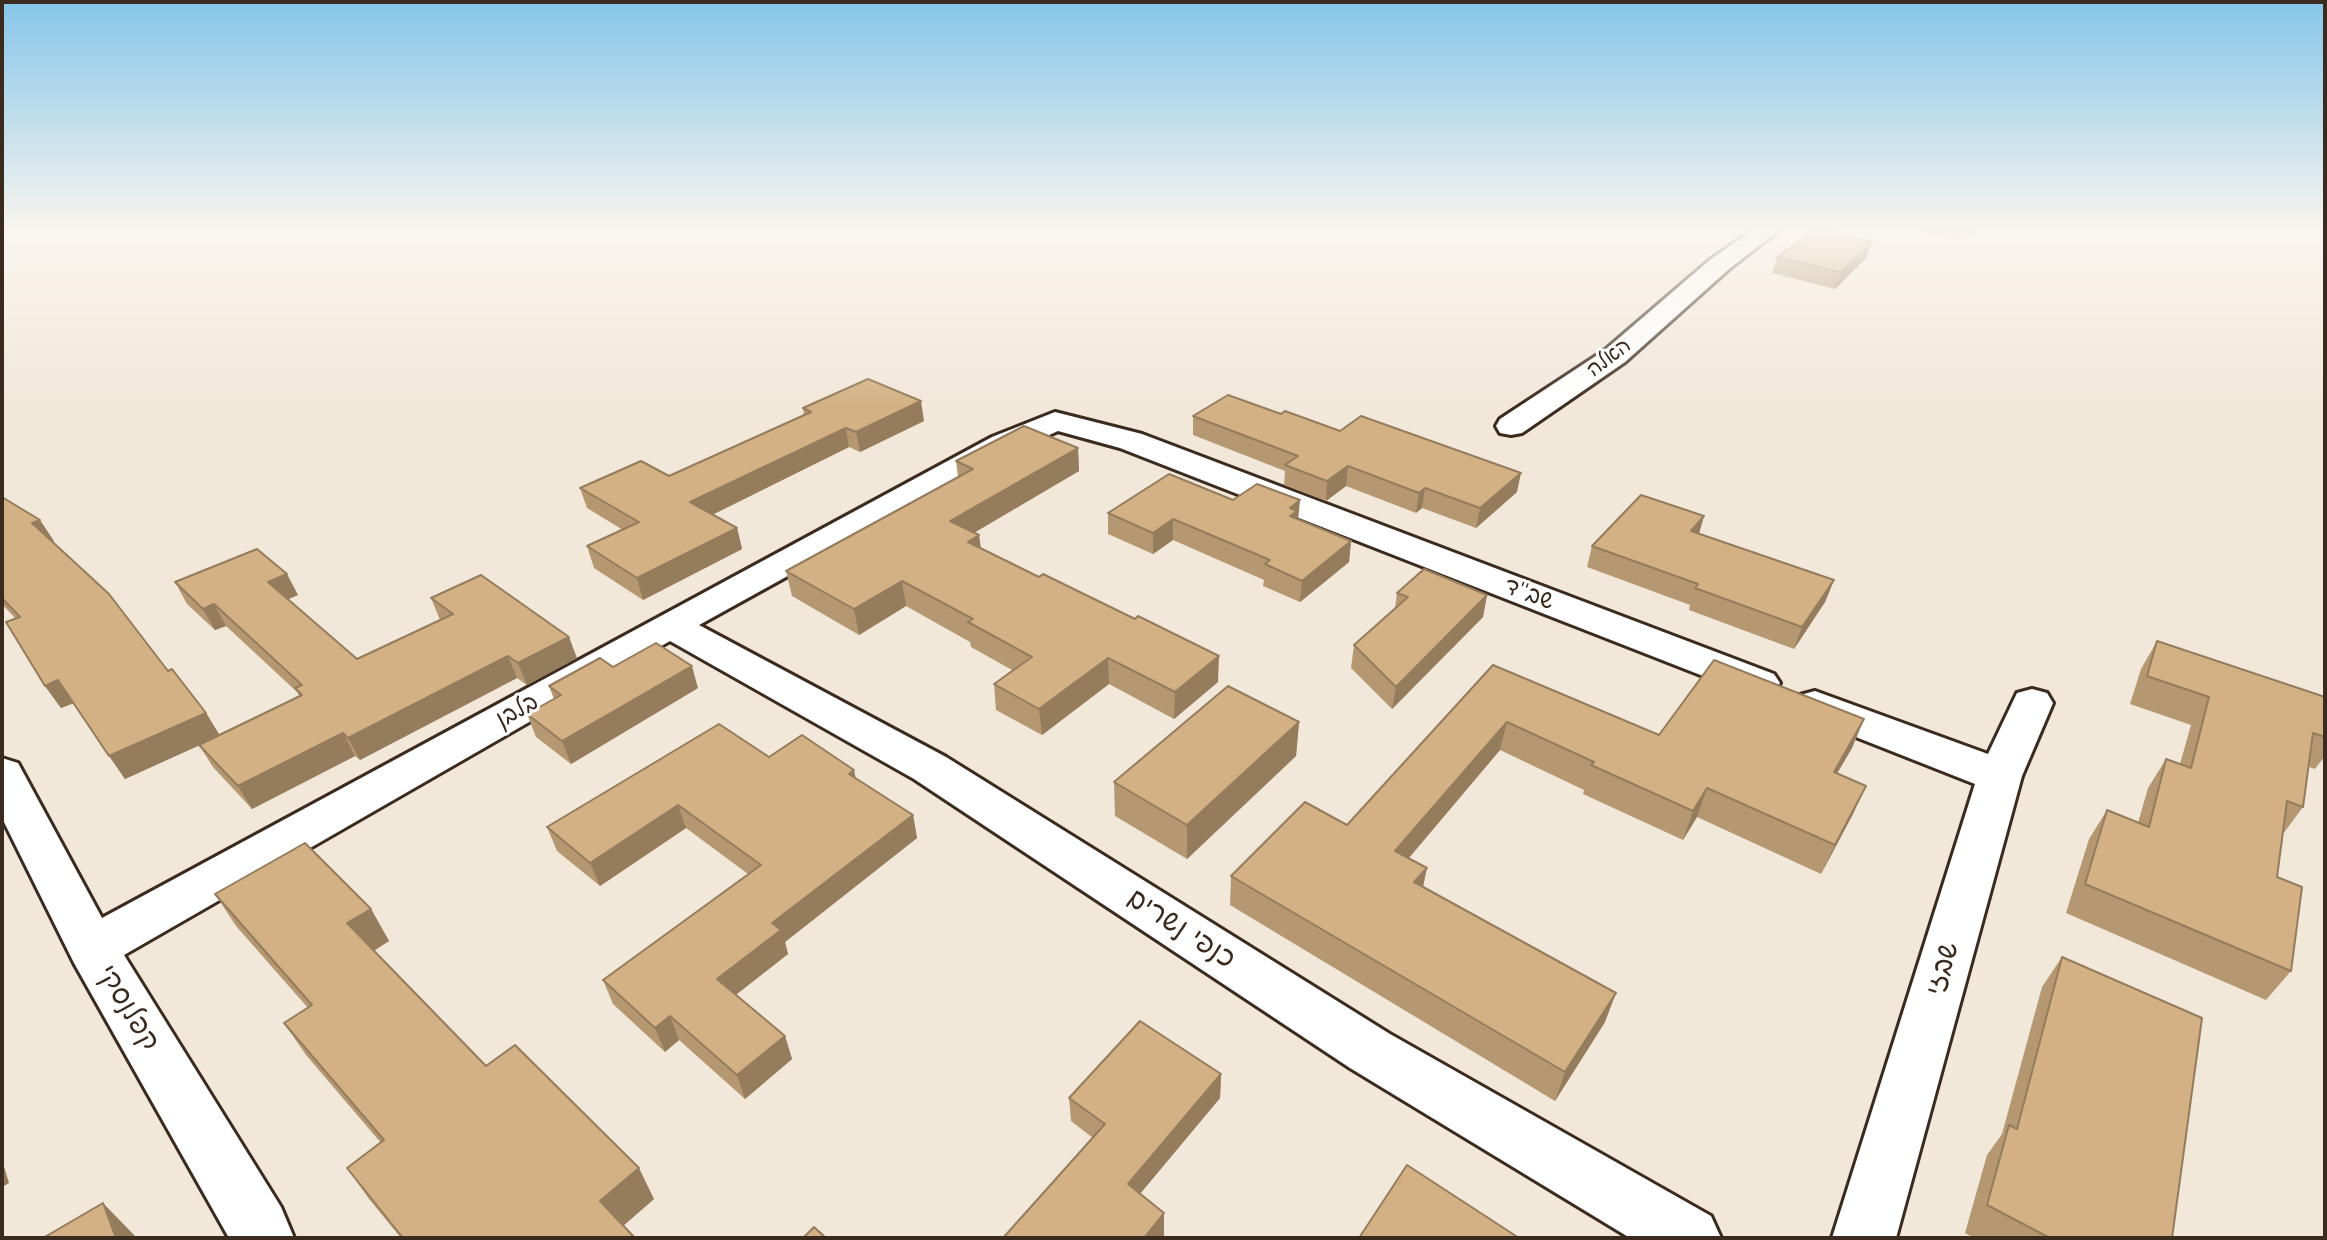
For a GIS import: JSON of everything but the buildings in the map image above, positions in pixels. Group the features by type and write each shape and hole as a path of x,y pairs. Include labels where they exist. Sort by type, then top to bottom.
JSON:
{"street":[{"name":"האלה","path":"1511,426 1615,356 1692,289"},
{"name":"בלבן","path":"93,948 670,625 1003,444 1055,421"},
{"name":"שב''ד","path":"1055,421 1131,441 2000,776"},
{"name":"כנפי נשרים","path":"670,625 930,768 1370,1051 1689,1238"},
{"name":"שבזי","path":"1864,1238 2000,776 2032,703"},
{"name":"קפלנסקי","path":"2,774 93,948 260,1229 262,1238"}]}
